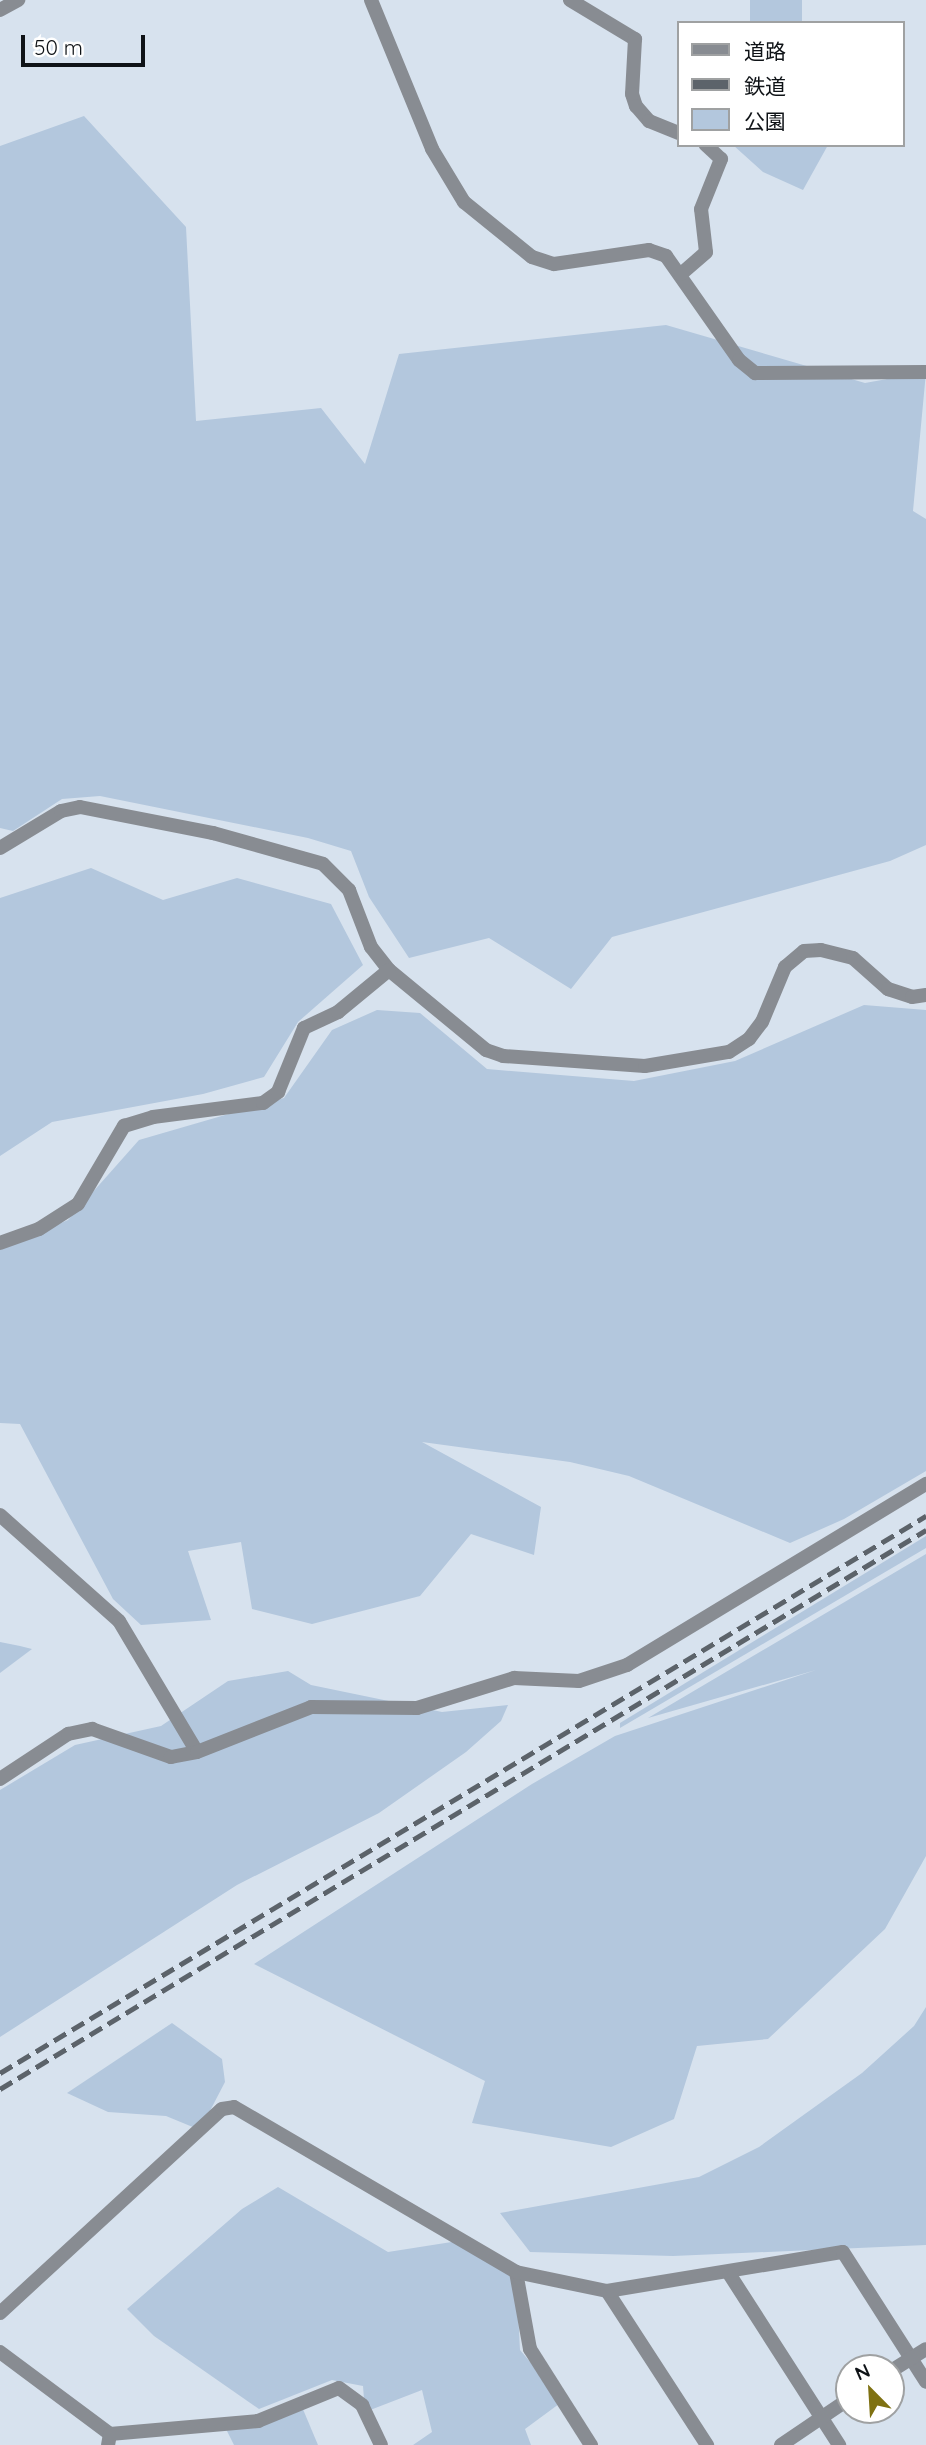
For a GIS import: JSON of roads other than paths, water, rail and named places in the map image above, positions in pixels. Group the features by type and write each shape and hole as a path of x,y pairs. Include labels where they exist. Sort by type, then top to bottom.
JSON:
{"street":[{"path":"0,10 18,0"},
{"path":"371,0 428,140 464,202 533,257 554,264 649,250 666,256 739,360 755,373 926,372"},
{"path":"570,0 635,39 632,93 636,106 649,121 678,133"},
{"path":"681,274 706,252 701,209 721,159 708,147"},
{"path":"0,848 61,811 80,807 213,833 323,864 349,890 371,947 389,970 485,1050 503,1056 645,1066 719,1055 749,1039 762,1022 785,967 804,951 821,950 853,958 888,989 912,998 926,995"},
{"path":"0,1243 38,1229 78,1204 124,1126 153,1116 263,1103 278,1092 304,1028 338,1012 389,970"},
{"path":"0,1779 68,1734 92,1729 171,1757 197,1752 311,1707 416,1708 514,1678 579,1681 627,1665 926,1484"},
{"path":"0,1515 119,1621 197,1752"},
{"path":"0,2313 222,2109 234,2107 516,2272 607,2291 843,2252 926,2382"},
{"path":"516,2272 530,2349 591,2445"},
{"path":"729,2272 839,2445"},
{"path":"607,2291 707,2445"},
{"path":"905,2361 926,2349"},
{"path":"0,2353 109,2439 258,2421 339,2388 362,2405 381,2445"},
{"path":"781,2445 835,2408"}],"railway":[{"path":"0,2073 926,1516"},
{"path":"0,2089 926,1530"}]}
